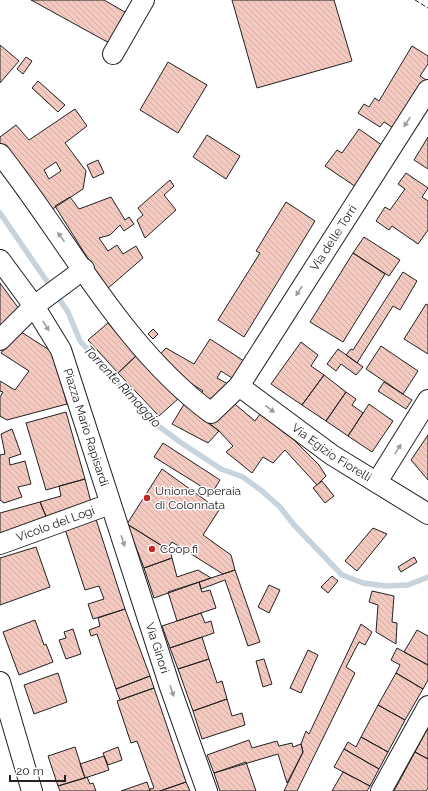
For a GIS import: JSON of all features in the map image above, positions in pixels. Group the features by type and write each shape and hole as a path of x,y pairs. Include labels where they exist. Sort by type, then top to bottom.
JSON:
{"street":[{"path":"114,54 144,0"},
{"name":"Via delle Torri","path":"78,273 155,364 188,396 211,413 239,386 428,90"},
{"path":"0,154 78,273 41,301 0,340"},
{"name":"Piazza Mario Rapisardi","path":"0,260 41,301 61,350 110,504"},
{"name":"Via Egizio Fiorelli","path":"239,386 332,455 428,514"},
{"path":"377,482 428,400"},
{"name":"Vicolo del Logi","path":"0,544 110,504"},
{"name":"Via Ginori","path":"110,504 207,791"},
{"path":"0,682 32,791"},
{"path":"381,791 428,706"}],"building":[{"path":"31,0 104,0 130,15 111,44"},
{"path":"232,0 334,0 352,61 257,88"},
{"path":"0,45 19,61 0,83"},
{"path":"412,46 428,56 428,64 420,76 428,81 398,131 384,122 380,127 358,113 364,104 369,107 375,98 379,101"},
{"path":"26,57 32,61 23,74 17,69"},
{"path":"168,62 207,85 178,133 140,110"},
{"path":"38,81 65,105 58,112 32,88"},
{"path":"75,109 87,126 65,143 86,171 83,189 51,210 0,145 0,137 16,125 29,140","holes":["56,162 61,171 49,179 44,170"]},
{"path":"359,129 386,148 359,189 325,166 337,150 342,153"},
{"path":"207,135 240,156 226,179 193,157"},
{"path":"428,137 428,169 414,160"},
{"path":"98,160 104,173 93,178 87,165"},
{"path":"406,173 428,188 422,197 428,201 428,230 418,244 392,226 389,230 376,221 385,207 390,210 405,189 398,184"},
{"path":"170,180 174,186 164,195 176,210 145,238 137,220 143,215 138,208"},
{"path":"70,197 79,209 111,197 125,220 129,217 134,224 124,231 120,225 110,235 99,238 108,251 117,245 123,254 136,246 143,258 107,289 55,206"},
{"path":"286,202 315,221 244,337 218,320 260,253 256,251"},
{"path":"364,237 400,260 389,276 353,253"},
{"path":"353,253 385,274 343,342 310,322"},
{"path":"403,272 417,281 400,310 393,306 357,363 346,355 351,349 353,350"},
{"path":"0,283 19,309 0,328"},
{"path":"426,304 428,305 428,354 404,339"},
{"path":"108,323 137,355 118,373 88,340"},
{"path":"153,329 158,334 153,339 148,334"},
{"path":"18,330 54,353 67,404 7,420 0,416 0,397 3,392 0,391 0,381 15,390 29,371 1,353"},
{"path":"210,339 244,361 232,378 221,371 217,378 228,384 214,401 200,394 203,391 155,360 166,348 194,364"},
{"path":"301,342 318,355 311,366 324,375 302,405 271,384"},
{"path":"381,346 418,371 403,394 366,369"},
{"path":"338,349 363,367 356,375 341,364 336,371 327,364"},
{"path":"137,355 179,398 159,416 118,373"},
{"path":"324,375 346,392 326,421 302,405"},
{"path":"384,382 412,400 406,409 378,391"},
{"path":"346,392 356,399 352,405 363,413 348,436 326,421"},
{"path":"230,400 255,421 260,414 294,440 319,465 326,476 317,485 285,450 273,463 263,457 252,473 226,452 233,446 219,431 208,423"},
{"path":"186,401 195,412 219,431 208,443 172,424"},
{"path":"369,404 393,421 372,452 348,436"},
{"path":"66,412 85,479 46,490 26,423"},
{"path":"12,429 21,454 9,458 10,465 25,461 31,484 18,487 22,497 4,503 0,500 0,455 5,454 1,434"},
{"path":"428,435 428,480 411,460"},
{"path":"163,443 220,480 212,493 154,457"},
{"path":"162,469 219,510 203,535 231,555 235,570 223,574 172,542 167,549 127,524"},
{"path":"85,479 92,506 47,519 40,502 61,496 59,486"},
{"path":"322,481 334,496 325,503 313,488"},
{"path":"40,502 48,521 0,537 0,513"},
{"path":"94,513 125,609 93,619 88,604 104,599 99,586 85,590 63,523"},
{"path":"127,524 167,549 169,546 172,558 144,568"},
{"path":"373,528 387,534 357,571 345,561"},
{"path":"36,547 50,587 0,605 0,558"},
{"path":"414,557 417,562 401,572 398,567"},
{"path":"172,558 177,577 198,570 211,578 154,598 144,568"},
{"path":"235,570 260,642 248,646 225,580 201,589 199,582"},
{"path":"332,576 338,581 328,593 321,587"},
{"path":"199,582 202,592 210,590 216,608 177,621 168,592"},
{"path":"269,585 280,590 269,613 258,607"},
{"path":"372,591 394,596 392,622 397,623 396,644 376,632 378,605 369,602"},
{"path":"125,609 150,676 116,689 97,634 91,636 89,630 100,626 98,618"},
{"path":"201,613 205,623 211,621 214,633 170,648 162,626"},
{"path":"35,620 44,645 46,644 53,662 19,675 3,632"},
{"path":"361,624 372,632 365,645 359,642 346,667 355,673 297,791 284,791 303,752 301,744 306,731 309,734"},
{"path":"73,629 81,654 66,659 59,640 66,638 64,632"},
{"path":"417,630 428,636 428,665 404,652"},
{"path":"202,637 209,659 178,669 170,648"},
{"path":"397,648 428,665 428,680 423,689 396,673 400,665 391,660"},
{"path":"308,650 318,655 301,693 290,688"},
{"path":"209,659 217,683 222,681 227,699 193,711 178,669"},
{"path":"264,659 272,684 263,687 256,661"},
{"path":"58,673 67,702 34,714 24,685"},
{"path":"396,673 423,689 405,720 378,705"},
{"path":"150,676 154,688 120,700 116,689"},
{"path":"154,688 186,782 160,791 150,791 150,789 154,788 137,741 131,743 117,701"},
{"path":"227,699 232,716 242,713 245,725 202,739 193,711"},
{"path":"378,705 405,720 388,752 361,737"},
{"path":"428,728 428,759 415,752"},
{"path":"361,737 388,752 379,769 344,749 348,742 356,747"},
{"path":"249,740 252,748 277,741 279,746 292,743 293,747 301,744 303,752 287,783 278,754 214,773 207,755"},
{"path":"75,747 85,778 58,786 48,756"},
{"path":"118,747 122,760 108,765 103,753"},
{"path":"344,749 379,769 370,786 334,767"},
{"path":"415,752 428,759 428,788 426,791 394,791"},
{"path":"104,756 109,770 85,778 80,764"},
{"path":"246,762 256,791 220,791 214,773"},
{"path":"343,772 370,786 367,791 332,791"},
{"path":"87,777 90,784 93,783 96,791 60,791 58,786"},
{"path":"147,782 150,791 121,791"},
{"path":"186,782 190,791 160,791"}],"waterway":[{"name":"Torrente Rimaggio","path":"0,213 68,312 80,341 153,422 221,469 243,477 262,491 280,507 295,526 342,575 363,583 385,586 408,585 428,577"}],"fence":[{"path":"415,0 428,8"}],"place":[{"name":"Unione Operaia di Colonnata","path":"147,498"},
{"name":"Coop.fi","path":"152,549"}]}
